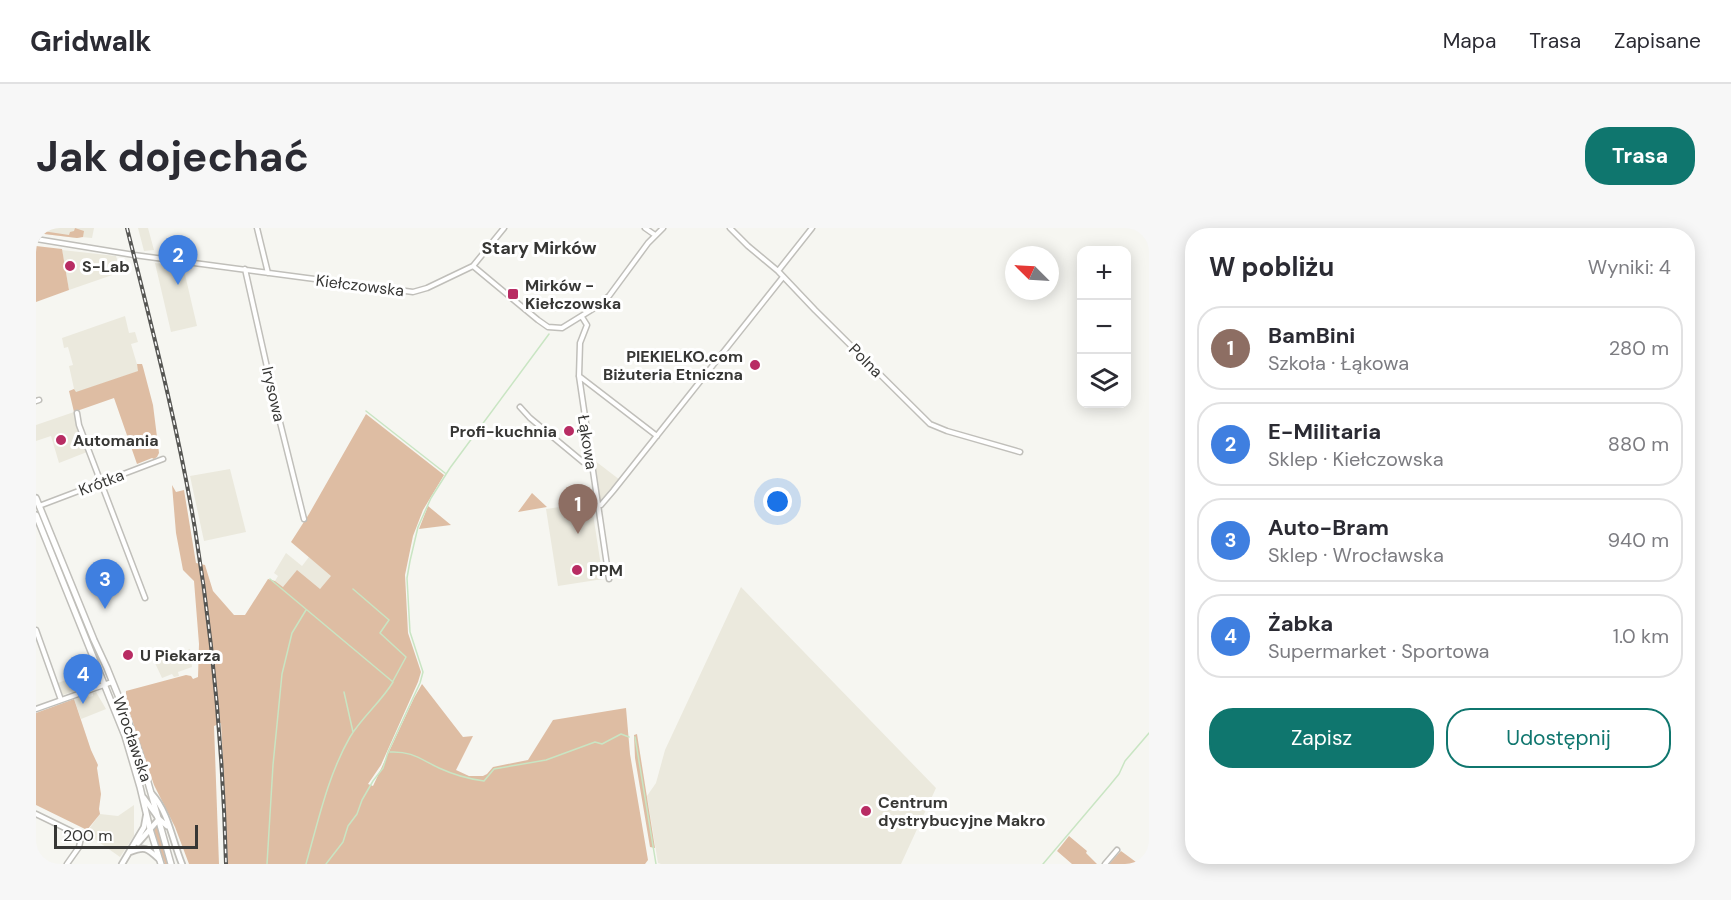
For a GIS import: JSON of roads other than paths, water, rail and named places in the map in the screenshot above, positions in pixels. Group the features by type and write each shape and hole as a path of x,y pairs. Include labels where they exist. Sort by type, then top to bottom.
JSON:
{"main road":[{"name":"Wrocławska","path":"36,498 113,681 135,739 157,816"},
{"name":"Wrocławska","path":"36,515 125,736 161,862"},
{"path":"157,816 171,864"}],"street":[{"path":"257,228 268,273"},
{"path":"504,228 473,266 548,327 554,329 562,328 582,317 609,296 655,235 663,228"},
{"path":"645,228 655,235"},
{"path":"778,271 812,228"},
{"name":"Polna","path":"734,229 748,246 778,271 930,424 1020,452"},
{"name":"Kiełczowska","path":"36,239 134,255 413,292 427,288 473,266"},
{"name":"Irysowa","path":"245,269 304,519"},
{"path":"597,506 604,502 783,277"},
{"name":"Łąkowa","path":"582,317 587,325 580,343 579,376 609,579"},
{"name":"Łąkowa","path":"579,376 657,436"},
{"path":"520,407 530,418 584,462 591,463"},
{"path":"77,413 145,598"},
{"name":"Krótka","path":"39,506 163,459"},
{"path":"36,630 61,700"},
{"path":"36,709 113,681"},
{"name":"Wrocławska","path":"141,792 157,816"},
{"path":"152,794 159,803 182,864"},
{"path":"36,814 81,838 79,847 67,864"},
{"path":"122,864 144,827 147,816"},
{"path":"130,852 150,829 157,816 170,830"},
{"path":"130,852 146,848 161,862"},
{"path":"1105,864 1117,850"}],"waterway":[{"path":"326,864 343,842 348,826 357,814 362,800 383,768 388,752 420,683 423,672 410,632 407,578 418,527 431,498 450,468 549,334"},
{"path":"366,411 445,473"},
{"path":"270,579 393,682 355,730 342,752 324,799 306,864"},
{"path":"353,589 389,620 380,633 406,657 393,681"},
{"path":"267,864 273,765 282,674 292,633 306,610"},
{"path":"344,692 353,732"},
{"path":"1043,864 1119,774 1125,761 1149,733"},
{"path":"390,752 410,754 449,772 484,781 494,769 546,760 595,742 602,744 621,734 629,737"},
{"path":"635,737 656,864"}],"railway":[{"path":"127,228 173,416 195,529 216,696 226,864"}],"place":[{"name":"S-Lab","path":"70,266"},
{"name":"E-Militaria","path":"178,285"},
{"name":"Mirków - Kiełczowska","path":"513,294"},
{"name":"PIEKIELKO.com Biżuteria Etniczna","path":"755,365"},
{"name":"Profi-kuchnia","path":"569,431"},
{"name":"Automania","path":"61,440"},
{"name":"BamBini","path":"578,534"},
{"name":"PPM","path":"577,570"},
{"name":"Auto-Bram","path":"105,609"},
{"name":"U Piekarza","path":"128,655"},
{"name":"Żabka","path":"83,704"},
{"name":"Centrum dystrybucyjne Makro","path":"866,811"}],"district":[{"name":"Stary Mirków","path":"539,248"}]}
